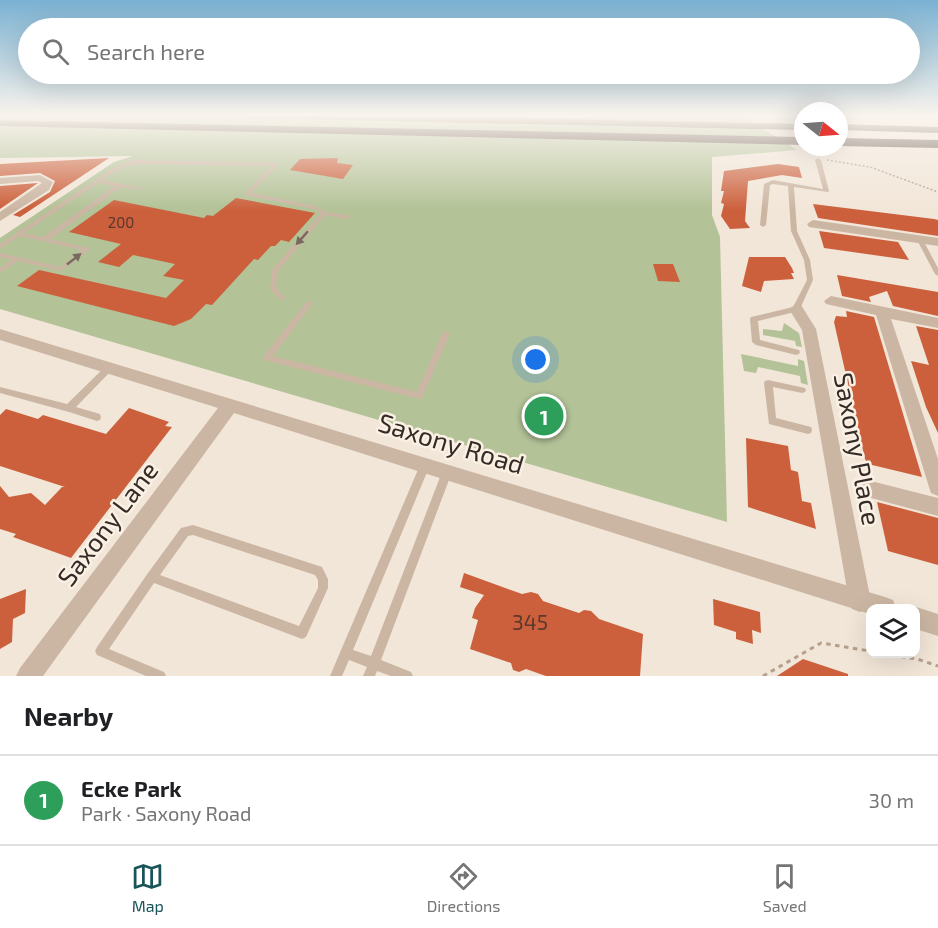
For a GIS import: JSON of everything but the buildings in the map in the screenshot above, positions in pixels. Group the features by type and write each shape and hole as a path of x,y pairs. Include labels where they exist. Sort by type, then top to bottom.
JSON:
{"street":[{"path":"0,181 40,178 48,182 45,188 0,217"},
{"path":"813,224 938,242"},
{"path":"831,301 938,323"},
{"name":"Saxony Place","path":"796,309 809,329 860,601"},
{"path":"882,312 938,487"},
{"name":"Saxony Road","path":"0,334 869,604"},
{"name":"Saxony Lane","path":"28,676 231,404"},
{"path":"867,489 938,507"},
{"path":"920,619 938,624"}],"lane":[{"path":"763,225 767,184 774,182 826,191 818,160"},
{"path":"0,247 97,181 132,162 276,164 247,194 348,217"},
{"path":"97,181 139,189"},
{"path":"44,240 120,185"},
{"path":"791,185 795,231 807,260 810,280 796,309 754,319 756,342 796,351"},
{"path":"283,298 273,289 274,272 324,213"},
{"path":"0,255 61,269 87,249 19,234"},
{"path":"920,240 938,274"},
{"path":"0,271 17,259"},
{"path":"309,303 267,358 419,396 446,334"},
{"path":"69,408 110,368"},
{"path":"802,390 768,383 772,421 808,430"},
{"path":"0,390 97,417"},
{"path":"336,676 424,465"},
{"path":"369,676 447,472"},
{"path":"152,577 302,633 323,588 323,579 318,571 193,530 185,532 152,577 101,651 160,676"},
{"path":"346,652 407,676"}],"path":[{"path":"818,160 855,164 903,178 938,192"},
{"path":"763,676 821,643 866,650"},
{"path":"910,658 938,666"}],"green space":[{"path":"0,147 791,147 794,150 712,157 712,215 720,237 727,522 0,309 0,238 114,162 133,156 0,158"},
{"path":"784,323 799,333 802,347 796,346 795,341 763,335 763,329 782,331"},
{"path":"741,354 798,366 798,359 804,361 808,385 801,383 800,376 758,367 756,373 744,371"}],"place":[{"name":"Ecke Park","path":"544,416"}]}
